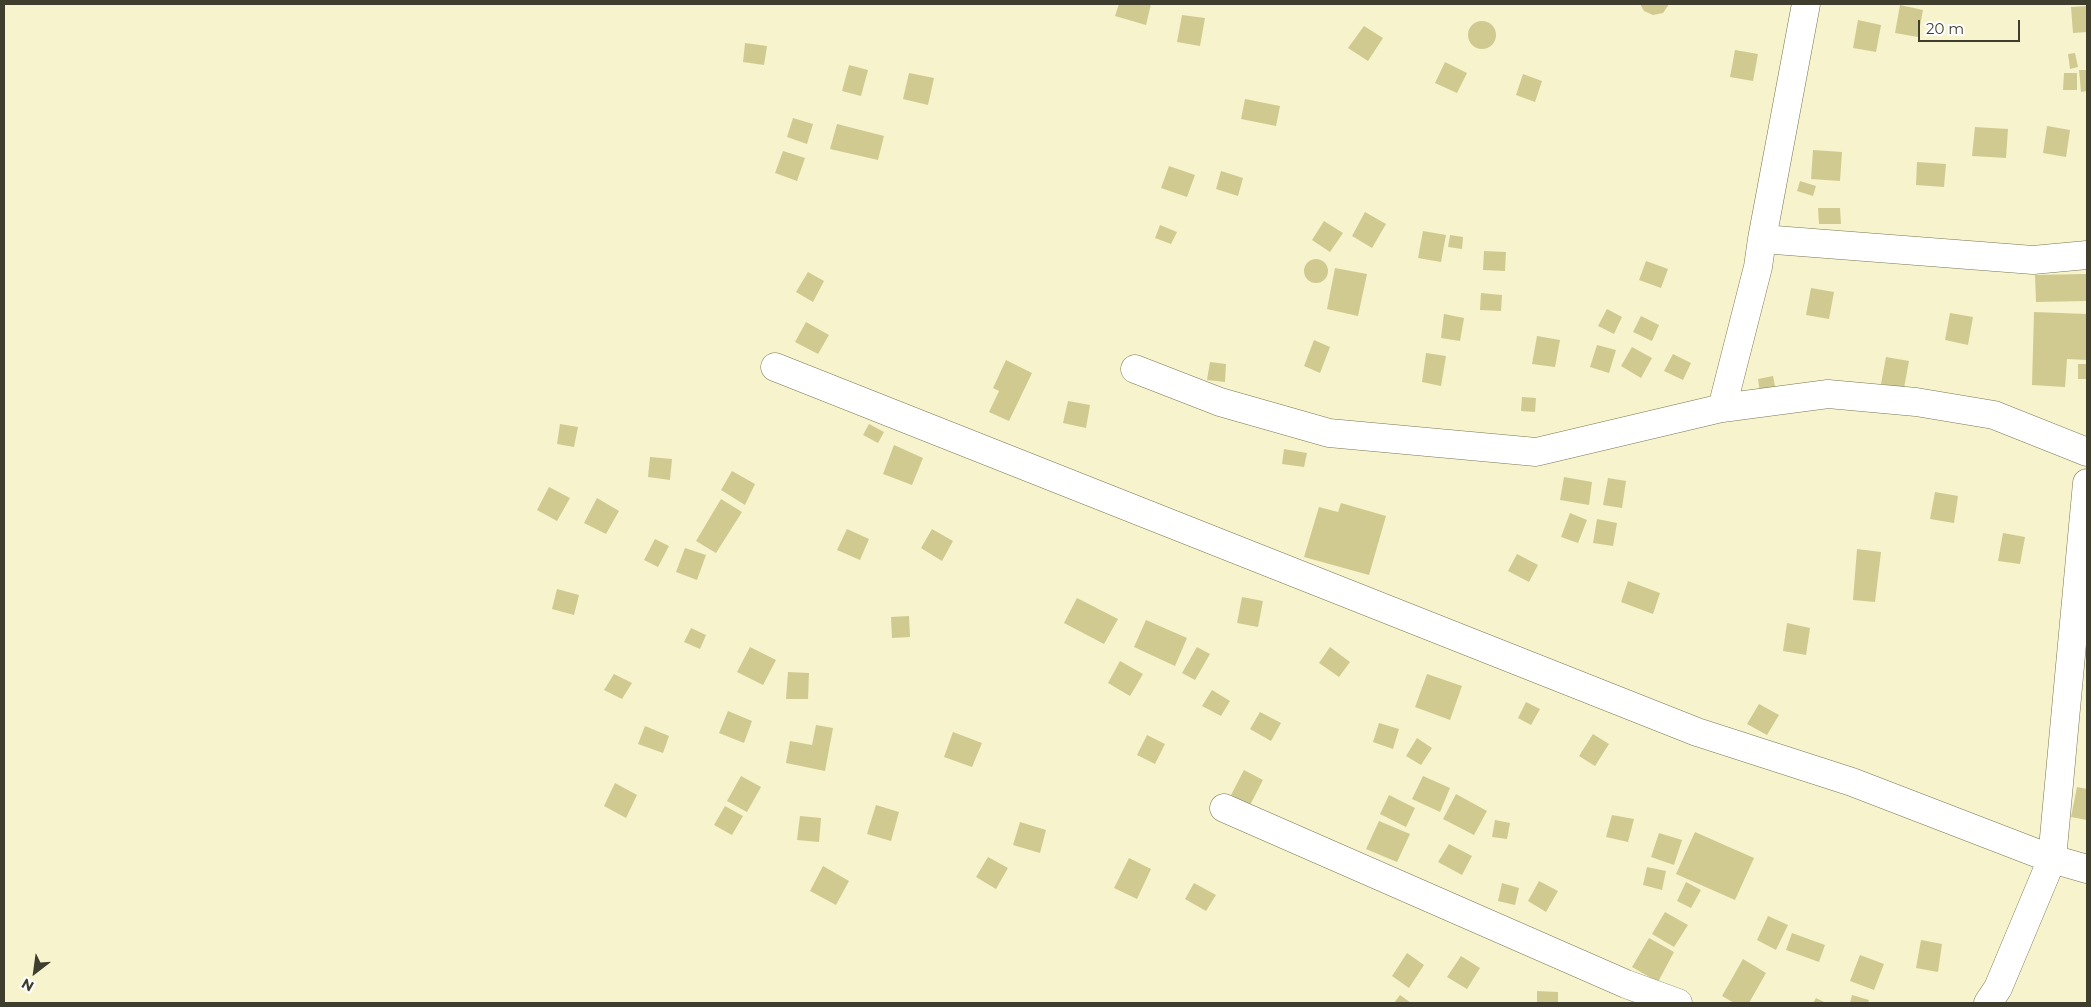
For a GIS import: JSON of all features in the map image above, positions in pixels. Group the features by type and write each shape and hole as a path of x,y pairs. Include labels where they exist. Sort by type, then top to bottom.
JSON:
{"street":[{"path":"1722,408 1758,266 1806,4"},
{"path":"1762,239 2033,260 2087,254"},
{"path":"775,367 1697,732 1852,782 2052,859 2087,869"},
{"path":"1135,369 1220,402 1329,433 1536,452 1722,408 1828,394 1916,402 1994,415 2087,452"},
{"path":"1988,1003 1998,988 2052,859 2087,483"},
{"path":"1224,808 1626,984 1678,1003"}],"building":[{"path":"1119,4 1151,4 1146,25 1115,16"},
{"path":"1640,4 1669,4 1663,13 1653,15 1644,11"},
{"path":"1900,5 1923,10 1918,37 1895,33"},
{"path":"2087,6 2087,32 2073,33 2071,7"},
{"path":"1182,15 1205,18 1200,46 1177,42"},
{"path":"1858,20 1881,25 1876,52 1853,48"},
{"path":"1482,21 1492,25 1496,35 1492,45 1482,49 1472,45 1468,35 1472,25"},
{"path":"1364,26 1383,38 1368,61 1348,48"},
{"path":"745,43 767,46 764,65 743,62"},
{"path":"1735,50 1758,54 1753,81 1730,77"},
{"path":"2075,53 2078,67 2070,69 2068,54"},
{"path":"1445,62 1467,73 1457,93 1435,83"},
{"path":"849,65 868,70 861,96 842,91"},
{"path":"2079,70 2087,70 2087,91 2081,92"},
{"path":"909,73 934,78 928,105 903,99"},
{"path":"2064,73 2077,73 2077,90 2063,90"},
{"path":"1523,74 1542,81 1535,102 1516,95"},
{"path":"1245,99 1280,106 1276,126 1241,119"},
{"path":"793,118 813,124 807,144 787,137"},
{"path":"837,124 884,136 878,160 830,149"},
{"path":"2047,126 2070,130 2066,157 2043,153"},
{"path":"1975,127 2008,129 2006,158 1972,156"},
{"path":"1813,150 1842,152 1840,181 1811,179"},
{"path":"783,151 805,158 797,181 775,173"},
{"path":"1917,162 1946,164 1944,187 1916,185"},
{"path":"1169,166 1195,175 1187,197 1161,188"},
{"path":"1221,171 1243,178 1238,196 1216,189"},
{"path":"1800,181 1816,186 1813,196 1797,191"},
{"path":"1818,208 1840,208 1841,224 1819,224"},
{"path":"1365,212 1386,224 1372,248 1352,236"},
{"path":"1324,221 1343,233 1330,252 1312,240"},
{"path":"1160,225 1177,232 1171,244 1155,238"},
{"path":"1423,231 1446,235 1441,262 1418,258"},
{"path":"1450,235 1463,237 1462,249 1448,247"},
{"path":"1484,251 1506,252 1505,271 1483,270"},
{"path":"1316,259 1321,260 1327,266 1327,276 1321,282 1316,283 1311,282 1305,276 1304,271 1305,266 1311,260"},
{"path":"1646,261 1668,269 1661,288 1639,280"},
{"path":"1335,268 1367,274 1358,316 1327,309"},
{"path":"808,272 824,281 813,302 796,292"},
{"path":"2086,274 2086,301 2036,302 2035,275"},
{"path":"1811,288 1834,292 1829,319 1806,315"},
{"path":"1481,293 1502,295 1501,311 1480,310"},
{"path":"1607,309 1622,317 1614,334 1598,326"},
{"path":"2034,312 2087,314 2087,360 2067,359 2065,387 2032,385"},
{"path":"1950,313 1973,317 1968,345 1945,340"},
{"path":"1444,314 1464,318 1460,341 1441,338"},
{"path":"1641,316 1659,325 1652,341 1633,332"},
{"path":"806,322 829,335 818,354 795,342"},
{"path":"1537,336 1560,340 1555,367 1532,364"},
{"path":"1314,340 1330,347 1320,373 1304,366"},
{"path":"1597,345 1616,350 1609,373 1590,367"},
{"path":"1632,347 1652,358 1641,378 1621,366"},
{"path":"1426,353 1446,356 1441,386 1422,382"},
{"path":"1673,354 1691,363 1683,380 1664,371"},
{"path":"1886,357 1909,361 1904,388 1881,384"},
{"path":"1006,360 1032,373 1009,421 989,412 999,391 993,388"},
{"path":"1210,362 1226,364 1225,382 1207,380"},
{"path":"2078,364 2087,364 2087,379 2078,379"},
{"path":"1773,376 1776,391 1760,393 1758,379"},
{"path":"1522,397 1536,398 1535,412 1521,411"},
{"path":"1068,401 1090,405 1086,428 1063,423"},
{"path":"560,424 578,427 574,447 557,444"},
{"path":"869,424 884,432 878,443 863,435"},
{"path":"894,445 923,458 912,485 883,474"},
{"path":"1284,449 1307,453 1304,467 1282,464"},
{"path":"650,457 672,459 670,480 648,477"},
{"path":"732,471 755,484 745,505 721,490"},
{"path":"1564,477 1592,482 1589,505 1560,500"},
{"path":"1608,478 1626,481 1622,508 1603,505"},
{"path":"549,487 570,498 557,521 537,510"},
{"path":"1935,492 1958,496 1954,523 1930,519"},
{"path":"597,498 619,511 606,534 584,523"},
{"path":"721,499 742,512 716,553 696,541"},
{"path":"1341,503 1386,516 1369,575 1304,557 1319,507 1338,512"},
{"path":"1570,513 1587,520 1578,543 1561,537"},
{"path":"1597,519 1617,523 1613,546 1593,543"},
{"path":"847,529 869,539 860,560 837,550"},
{"path":"932,529 953,541 942,561 921,548"},
{"path":"2003,533 2025,537 2020,564 1998,561"},
{"path":"655,539 669,546 658,567 644,560"},
{"path":"685,548 706,555 697,580 676,572"},
{"path":"1857,549 1881,552 1875,602 1853,600"},
{"path":"1517,554 1538,565 1529,582 1508,571"},
{"path":"1628,581 1660,593 1653,614 1621,602"},
{"path":"557,589 579,595 574,615 552,609"},
{"path":"1242,597 1263,601 1258,627 1237,623"},
{"path":"1077,598 1118,619 1104,644 1064,623"},
{"path":"909,616 910,637 892,638 891,617"},
{"path":"1146,620 1187,638 1175,666 1134,647"},
{"path":"1787,623 1810,628 1806,655 1783,651"},
{"path":"691,628 706,635 700,649 684,642"},
{"path":"750,647 776,660 763,685 737,672"},
{"path":"1197,647 1210,654 1195,680 1182,673"},
{"path":"1330,647 1350,662 1339,677 1319,663"},
{"path":"1120,661 1143,674 1130,696 1108,683"},
{"path":"788,672 809,673 808,699 786,699"},
{"path":"614,674 632,683 622,699 604,690"},
{"path":"1427,674 1462,686 1450,720 1415,707"},
{"path":"1212,690 1230,701 1221,716 1202,706"},
{"path":"1526,702 1540,709 1531,725 1518,718"},
{"path":"1759,704 1779,715 1767,735 1747,724"},
{"path":"728,711 752,721 744,743 719,733"},
{"path":"1260,712 1281,723 1271,741 1250,729"},
{"path":"1379,723 1399,729 1393,749 1373,742"},
{"path":"816,725 833,728 825,771 786,763 790,741 812,745"},
{"path":"645,726 669,736 663,753 638,744"},
{"path":"953,732 982,743 972,767 944,757"},
{"path":"1593,734 1609,744 1595,766 1579,756"},
{"path":"1147,735 1165,744 1155,764 1137,755"},
{"path":"1417,738 1432,748 1421,765 1406,756"},
{"path":"1244,770 1263,780 1250,805 1231,795"},
{"path":"741,776 761,787 747,812 727,801"},
{"path":"1423,776 1450,788 1440,812 1412,799"},
{"path":"615,783 637,795 626,818 604,806"},
{"path":"2077,787 2087,789 2087,820 2071,817"},
{"path":"1456,794 1487,811 1474,835 1443,819"},
{"path":"1389,795 1415,808 1406,827 1380,814"},
{"path":"876,805 899,812 891,841 867,834"},
{"path":"725,806 743,816 732,835 714,825"},
{"path":"1612,815 1634,819 1628,842 1606,837"},
{"path":"800,816 821,818 819,842 797,840"},
{"path":"1495,820 1510,823 1507,839 1492,837"},
{"path":"1379,821 1410,834 1397,862 1366,849"},
{"path":"1020,822 1046,830 1040,853 1013,845"},
{"path":"1695,832 1754,858 1735,900 1676,874"},
{"path":"1659,833 1682,840 1674,865 1651,857"},
{"path":"1449,844 1472,856 1462,875 1438,862"},
{"path":"988,857 1008,868 996,889 976,877"},
{"path":"1129,858 1151,869 1137,899 1114,888"},
{"path":"823,866 849,881 836,905 810,891"},
{"path":"1647,867 1666,871 1662,890 1643,885"},
{"path":"1539,881 1558,891 1546,912 1528,901"},
{"path":"1686,882 1701,890 1691,908 1677,901"},
{"path":"1194,883 1216,895 1206,911 1185,899"},
{"path":"1502,883 1519,888 1515,905 1498,901"},
{"path":"1665,912 1688,925 1674,947 1652,934"},
{"path":"1768,916 1788,925 1776,950 1757,940"},
{"path":"1792,933 1825,945 1819,962 1786,950"},
{"path":"1649,938 1674,952 1658,982 1632,967"},
{"path":"1921,940 1942,944 1938,972 1916,968"},
{"path":"1407,953 1424,965 1409,988 1392,976"},
{"path":"1860,955 1884,964 1874,990 1850,981"},
{"path":"1461,956 1480,968 1467,989 1447,977"},
{"path":"1743,959 1766,973 1749,1003 1734,1003 1722,996"},
{"path":"1537,991 1558,992 1558,1003 1537,1003"},
{"path":"1400,995 1411,1003 1394,1003"},
{"path":"1852,995 1869,1000 1868,1003 1850,1003"},
{"path":"1816,998 1826,1003 1813,1003"}]}
